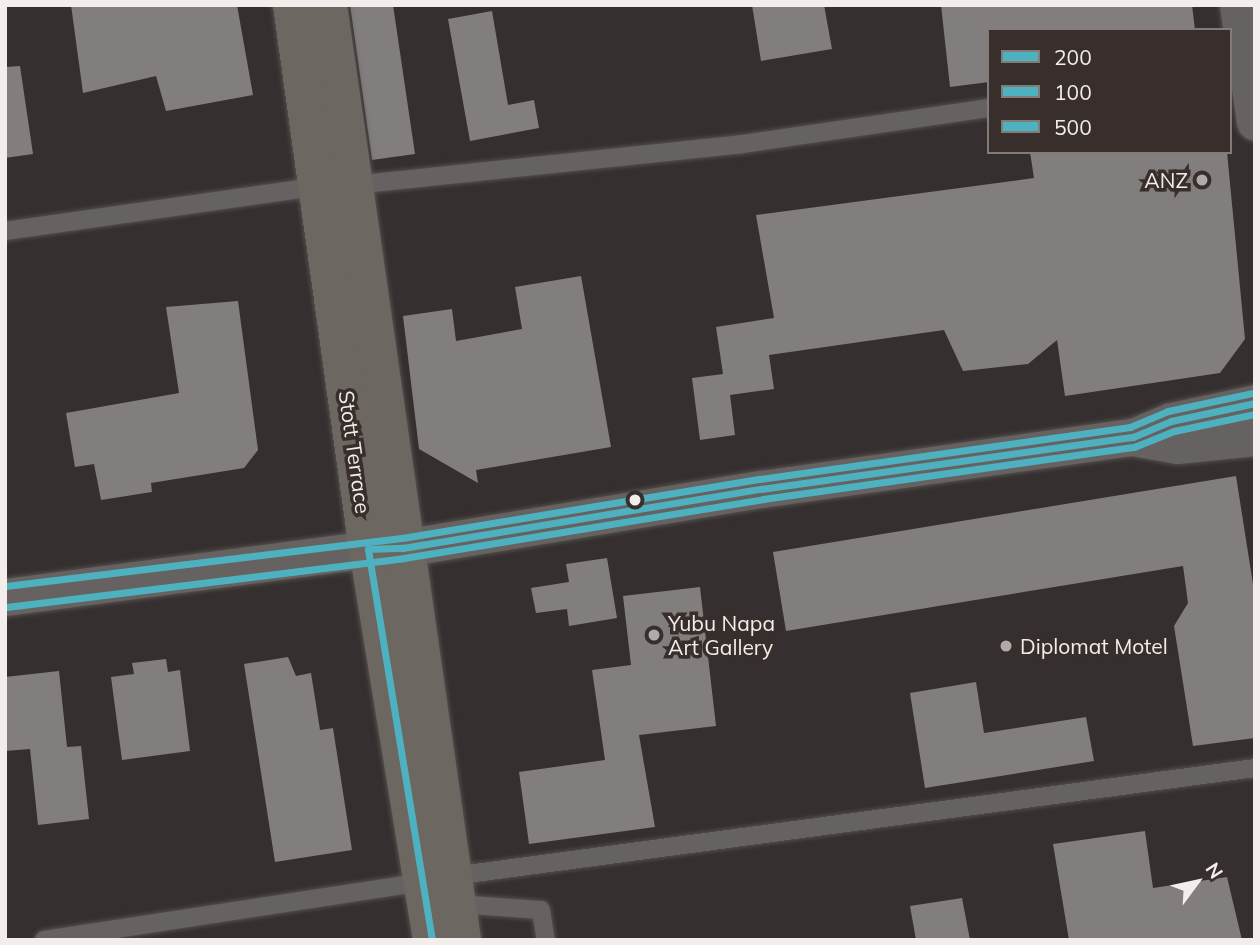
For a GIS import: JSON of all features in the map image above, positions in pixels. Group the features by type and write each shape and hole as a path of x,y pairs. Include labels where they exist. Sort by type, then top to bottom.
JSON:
{"main road":[{"name":"Stott Terrace","path":"292,5 335,186 386,548 449,901 432,940"},
{"name":"Stott Terrace","path":"328,5 335,186"}],"street":[{"path":"1238,5 1239,73 1255,122"},
{"path":"5,597 386,548 761,489 1133,437 1171,421 1255,403"},
{"path":"1133,437 1177,445 1255,437"}],"lane":[{"path":"5,231 335,186 742,144 987,108"},
{"path":"44,940 449,901 1255,768"},
{"path":"449,901 541,909 546,940"}],"building":[{"path":"71,5 237,5 253,95 166,111 156,76 83,93"},
{"path":"350,5 393,5 415,154 372,160"},
{"path":"752,5 824,5 832,49 761,61"},
{"path":"941,5 1192,5 1195,28 987,28 987,82 950,87"},
{"path":"492,11 508,105 534,100 539,128 470,141 448,19"},
{"path":"20,66 33,154 5,158 5,67"},
{"path":"1030,154 1227,154 1245,339 1220,373 1065,396 1057,340 1028,364 963,371 944,330 769,355 774,389 730,395 735,435 700,440 692,378 723,374 716,327 774,318 756,215 1034,178"},
{"path":"581,276 611,447 476,470 478,483 419,449 403,316 452,309 456,341 522,329 515,287"},
{"path":"238,301 258,450 244,468 151,483 152,492 101,500 94,464 75,467 66,413 179,393 166,307"},
{"path":"1236,476 1255,597 1255,738 1193,746 1174,626 1188,603 1183,566 786,631 773,552"},
{"path":"607,558 617,618 569,626 567,609 536,613 531,588 569,582 566,564"},
{"path":"700,587 716,726 639,735 655,827 529,844 519,772 605,760 592,670 631,665 623,596"},
{"path":"288,657 296,676 311,673 320,730 333,728 352,850 275,862 244,664"},
{"path":"166,659 168,672 180,670 190,751 122,760 111,677 134,674 132,663"},
{"path":"59,671 67,747 81,746 89,819 38,825 30,749 5,751 5,677"},
{"path":"976,682 984,733 1086,717 1094,761 925,788 910,693"},
{"path":"1145,831 1153,888 1227,877 1242,940 1069,940 1053,844"},
{"path":"962,898 970,940 916,940 910,906"}],"transit line":[{"name":"500","path":"5,586 402,538 760,479 1130,427 1168,411 1253,393"},
{"name":"200","path":"432,940 368,549 403,548 761,489 1133,437 1171,421 1255,403"},
{"name":"100","path":"6,607 404,558 763,499 1134,447 1174,431 1255,414"}],"place":[{"name":"ANZ","path":"1202,180"},
{"name":"Yubu Napa Art Gallery","path":"654,635"},
{"name":"Diplomat Motel","path":"1006,646"}]}
